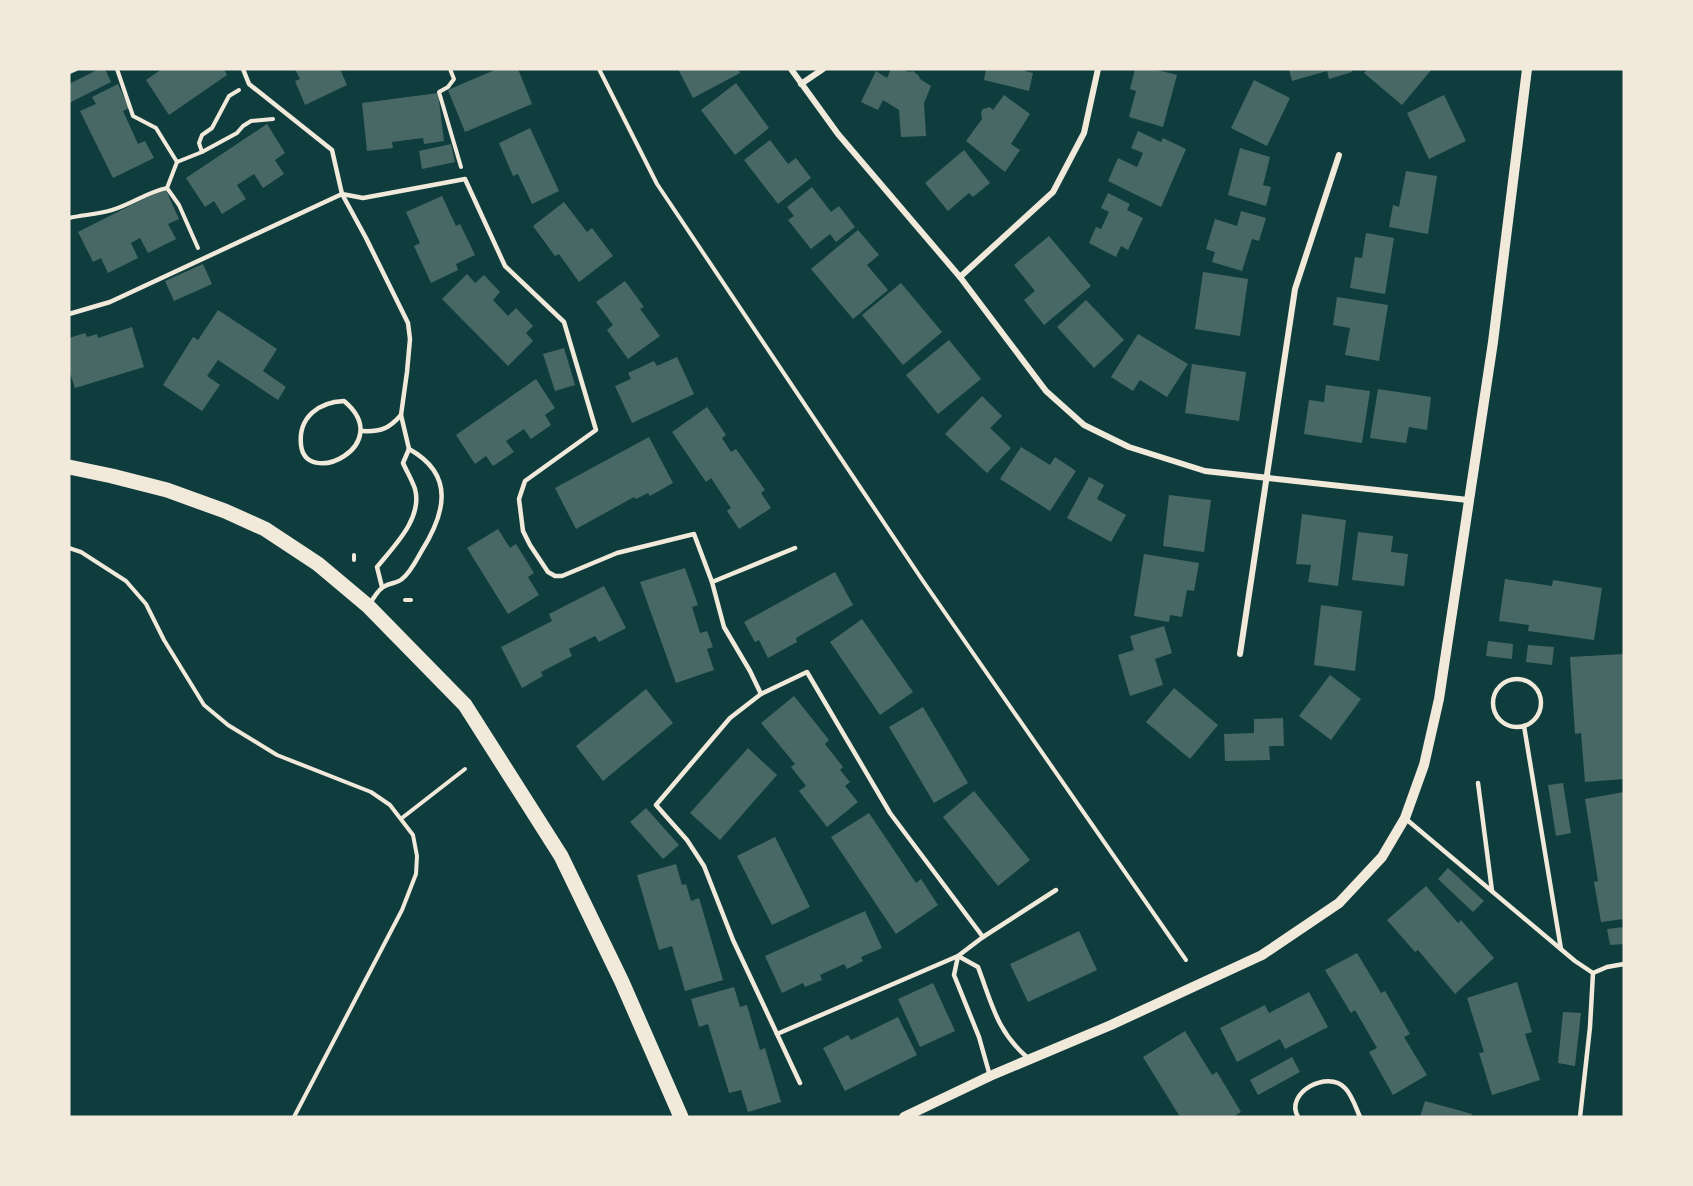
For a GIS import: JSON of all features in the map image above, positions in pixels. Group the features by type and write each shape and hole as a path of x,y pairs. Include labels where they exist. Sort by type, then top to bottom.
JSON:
{"main road":[{"path":"69,467 168,490 265,529 318,564 368,606 465,705 561,856 622,982 681,1117"}],"street":[{"path":"791,69 838,134 960,278 1046,391 1084,425 1129,447 1205,471 1468,500"},
{"path":"801,84 823,69"},
{"path":"960,278 1053,192 1084,133 1098,69"},
{"path":"904,1117 990,1076 1111,1025 1271,950 1339,903 1382,857 1405,818 1424,765 1439,699 1493,342 1527,69"},
{"path":"1240,654 1295,289 1339,155"}],"lane":[{"path":"69,72 76,69"},
{"path":"243,69 249,84 332,150 342,194 408,323 410,339 400,415 409,449 403,463 415,491 417,506 404,532 377,567 382,586"},
{"path":"69,314 111,302 342,194 363,198 465,179 506,266 564,322 596,430 525,481 519,499 523,531 530,545 548,572 555,576 562,576 617,553 694,534 712,582 724,627 750,670 761,694"},
{"path":"344,401 353,409 360,421 362,431 352,449 340,460 327,464 317,463 308,458 301,447 304,423 313,410 333,402 344,401"},
{"path":"362,431 379,432 392,425 400,415"},
{"path":"368,606 382,586 402,579 414,564 434,531 442,507 437,474 424,457 409,449"},
{"path":"712,582 795,548"},
{"path":"800,1083 733,940 704,866 687,840 656,805 730,718 761,694 807,672 890,813 983,937"},
{"path":"1518,679 1530,683 1540,696 1539,715 1534,722 1524,726 1514,728 1506,725 1496,716 1494,696 1500,686 1508,680 1518,679"},
{"path":"1524,726 1561,949"},
{"path":"1478,783 1492,891"},
{"path":"1405,818 1593,974"},
{"path":"777,1034 958,956 1056,890"},
{"path":"958,956 978,967 1000,1027 1012,1044 1030,1060"},
{"path":"958,956 954,975 979,1038 990,1076"},
{"path":"1593,974 1607,967 1624,964"},
{"path":"1580,1117 1593,974"},
{"path":"1298,1117 1294,1102 1298,1096 1307,1088 1329,1082 1338,1083 1345,1088 1360,1117"}],"path":[{"path":"117,69 133,116 156,128 177,162"},
{"path":"450,69 454,79 448,87 439,92 465,179"},
{"path":"599,69 657,184 923,581 1186,960"},
{"path":"202,152 200,143 202,135 212,128 229,96 249,84"},
{"path":"167,188 177,162 237,134 251,121 290,118"},
{"path":"69,218 110,211 144,195 167,188"},
{"path":"167,188 179,205 202,259"},
{"path":"69,548 81,552 126,580 146,604 164,640 204,705 228,724 277,755 371,792 390,806 413,835 417,856 416,874 402,910 294,1117"},
{"path":"401,818 465,769"}],"building":[{"path":"99,69 105,69 111,82 69,103 69,84"},
{"path":"162,69 224,69 227,75 169,115 146,80"},
{"path":"295,69 340,69 347,85 305,105 295,81 300,79"},
{"path":"497,69 518,69 532,104 465,132 448,90"},
{"path":"678,69 738,69 740,73 693,98"},
{"path":"891,69 913,71 931,86 924,103 926,136 901,137 899,110 883,100 878,110 861,102 876,71 887,78"},
{"path":"986,69 1026,69 1025,71 1033,73 1029,91 984,80"},
{"path":"1135,69 1153,69 1177,75 1163,127 1129,117 1136,91 1130,89"},
{"path":"1289,69 1351,69 1352,72 1329,79 1327,71 1292,81"},
{"path":"1368,69 1432,69 1402,105 1364,73"},
{"path":"1254,80 1290,98 1267,146 1231,128"},
{"path":"736,83 769,128 735,155 701,110"},
{"path":"118,84 129,108 123,111 138,144 145,141 154,158 113,178 80,111 96,104 92,97"},
{"path":"438,93 444,141 424,144 423,138 392,142 393,148 367,151 362,103"},
{"path":"1004,95 1030,114 1011,144 1020,150 1005,172 966,141 982,119 983,109 990,107 993,110"},
{"path":"1444,95 1466,141 1429,159 1407,113"},
{"path":"267,124 285,153 275,160 284,174 263,188 254,174 237,185 246,199 222,214 214,201 205,207 186,178"},
{"path":"530,128 559,191 532,204 518,174 513,176 499,143"},
{"path":"1138,131 1161,142 1163,138 1186,149 1161,207 1108,181 1118,158 1137,167 1143,153 1131,148"},
{"path":"770,140 788,164 796,158 811,178 778,204 744,160"},
{"path":"451,144 455,162 422,169 419,151"},
{"path":"1240,148 1270,157 1263,185 1271,187 1266,206 1228,195"},
{"path":"964,150 990,183 973,197 969,193 948,211 925,183"},
{"path":"1406,171 1437,176 1428,234 1389,227 1393,205 1399,207"},
{"path":"812,187 831,212 839,206 855,227 836,242 830,234 811,249 788,220 794,216 787,207"},
{"path":"165,188 179,219 168,224 176,239 148,253 140,238 131,243 138,258 108,273 101,258 93,262 78,232"},
{"path":"1108,193 1130,204 1127,210 1143,218 1128,250 1121,246 1116,257 1089,243 1096,227 1101,229 1109,212 1101,208"},
{"path":"442,196 456,226 460,224 475,255 456,264 458,270 431,283 414,246 420,243 406,212"},
{"path":"564,202 587,232 592,228 613,256 579,282 559,254 555,256 533,226"},
{"path":"1241,211 1266,218 1259,241 1252,239 1242,271 1212,262 1215,252 1206,249 1215,219 1237,226"},
{"path":"858,230 879,255 867,265 888,290 853,319 811,269"},
{"path":"1366,233 1394,238 1385,294 1350,288 1355,257 1362,258"},
{"path":"1049,236 1091,286 1044,325 1024,300 1035,291 1014,265"},
{"path":"203,264 212,284 174,301 165,281"},
{"path":"1203,272 1248,279 1240,336 1195,329"},
{"path":"467,274 475,283 484,275 500,292 493,300 508,316 516,308 533,326 526,333 533,341 508,366 442,299"},
{"path":"625,281 644,307 640,309 660,336 628,359 607,330 613,325 596,302"},
{"path":"901,283 942,332 903,365 862,315"},
{"path":"1337,297 1388,305 1379,361 1345,355 1350,328 1333,325"},
{"path":"1086,300 1124,340 1094,368 1057,327"},
{"path":"218,310 277,349 263,371 286,387 278,400 218,360 207,376 220,385 202,411 163,385 193,337 198,340"},
{"path":"132,327 144,367 75,388 69,370 69,338 85,333 87,337 97,334 98,338"},
{"path":"1138,334 1188,364 1167,397 1140,380 1133,391 1111,377"},
{"path":"949,340 981,379 938,414 906,375"},
{"path":"564,348 575,385 555,391 543,354"},
{"path":"677,357 694,394 632,423 615,386 631,379 628,373 654,361 657,366"},
{"path":"1192,364 1246,372 1239,421 1185,413"},
{"path":"536,379 555,408 545,415 551,425 531,439 524,429 506,441 514,452 493,466 486,456 475,464 456,435"},
{"path":"1326,385 1370,391 1362,443 1304,434 1309,400 1324,402"},
{"path":"1378,389 1431,397 1427,430 1409,427 1406,443 1370,438"},
{"path":"982,396 1002,416 990,428 1011,448 987,473 945,434"},
{"path":"707,407 726,435 722,438 731,452 736,449 765,490 761,493 771,508 739,529 727,511 731,508 711,478 706,482 672,432"},
{"path":"649,437 673,483 650,496 648,493 636,499 634,497 576,529 555,488"},
{"path":"1021,447 1050,465 1055,457 1076,471 1050,511 1000,479"},
{"path":"1089,477 1104,485 1097,499 1126,515 1111,542 1067,518"},
{"path":"1169,495 1211,500 1204,552 1163,546"},
{"path":"1302,514 1346,520 1338,586 1308,582 1311,565 1296,564"},
{"path":"498,529 510,548 516,544 534,573 528,577 539,595 508,614 467,548"},
{"path":"1358,532 1393,536 1391,552 1408,554 1404,586 1352,580"},
{"path":"1144,554 1199,563 1194,591 1187,590 1182,617 1170,615 1169,622 1134,616"},
{"path":"685,568 698,605 692,607 700,633 707,631 713,647 707,649 714,670 676,683 640,582"},
{"path":"835,572 853,605 796,638 797,642 768,658 759,640 755,642 744,622"},
{"path":"1505,579 1552,586 1553,580 1602,588 1594,640 1528,631 1529,625 1499,621"},
{"path":"604,586 626,628 599,642 595,636 569,649 572,656 541,672 543,676 522,688 501,647 552,621 549,614"},
{"path":"1321,605 1362,611 1355,671 1314,665"},
{"path":"862,619 913,692 880,715 830,642"},
{"path":"1164,626 1172,653 1155,659 1163,685 1130,696 1118,655 1134,650 1130,636"},
{"path":"1488,641 1513,644 1512,659 1486,656"},
{"path":"1528,645 1554,647 1552,665 1526,662"},
{"path":"1624,654 1624,779 1585,782 1581,733 1575,734 1570,657"},
{"path":"1330,675 1361,699 1331,740 1299,716"},
{"path":"1174,688 1218,725 1190,759 1146,722"},
{"path":"646,689 673,723 603,781 576,746"},
{"path":"794,696 829,740 825,744 843,767 840,770 850,782 845,786 858,802 827,827 799,791 806,786 791,767 795,764 761,723"},
{"path":"923,707 968,783 934,803 889,727"},
{"path":"1283,718 1284,746 1269,746 1270,760 1225,761 1224,734 1254,733 1254,719"},
{"path":"748,748 777,775 720,840 690,813"},
{"path":"1563,783 1571,833 1556,836 1548,785"},
{"path":"974,791 1030,860 998,886 943,817"},
{"path":"1624,792 1624,919 1601,922 1594,882 1598,881 1585,799"},
{"path":"646,808 679,845 663,859 630,822"},
{"path":"869,813 916,883 921,879 938,905 896,934 831,837"},
{"path":"775,837 810,907 772,925 737,856"},
{"path":"676,864 682,885 686,884 691,901 699,898 723,980 685,991 672,946 659,950 637,875"},
{"path":"1448,868 1484,901 1473,912 1438,879"},
{"path":"1426,886 1458,923 1461,920 1494,958 1455,994 1418,950 1415,952 1387,920"},
{"path":"865,911 882,948 861,957 863,961 847,969 844,964 820,975 822,980 805,987 803,983 782,993 765,956"},
{"path":"1624,927 1624,944 1610,945 1607,929"},
{"path":"1079,931 1097,970 1028,1002 1010,964"},
{"path":"1357,953 1381,993 1385,991 1410,1034 1404,1037 1427,1075 1393,1095 1369,1052 1377,1048 1355,1010 1351,1013 1325,970"},
{"path":"1517,982 1532,1032 1525,1034 1540,1080 1492,1095 1479,1053 1484,1052 1467,998"},
{"path":"933,983 955,1031 920,1047 898,999"},
{"path":"734,987 740,1007 747,1005 760,1050 765,1048 781,1102 748,1112 741,1090 729,1093 708,1024 699,1027 691,999"},
{"path":"1309,992 1328,1027 1285,1049 1280,1039 1237,1062 1220,1028 1265,1005 1269,1013"},
{"path":"1563,1012 1581,1013 1575,1066 1558,1063"},
{"path":"898,1017 917,1055 845,1091 823,1048 848,1035 851,1040"},
{"path":"1185,1031 1212,1075 1217,1072 1241,1112 1233,1117 1180,1117 1143,1057"},
{"path":"1292,1057 1300,1072 1258,1095 1250,1080"},
{"path":"1425,1101 1472,1114 1471,1117 1420,1117"}]}
